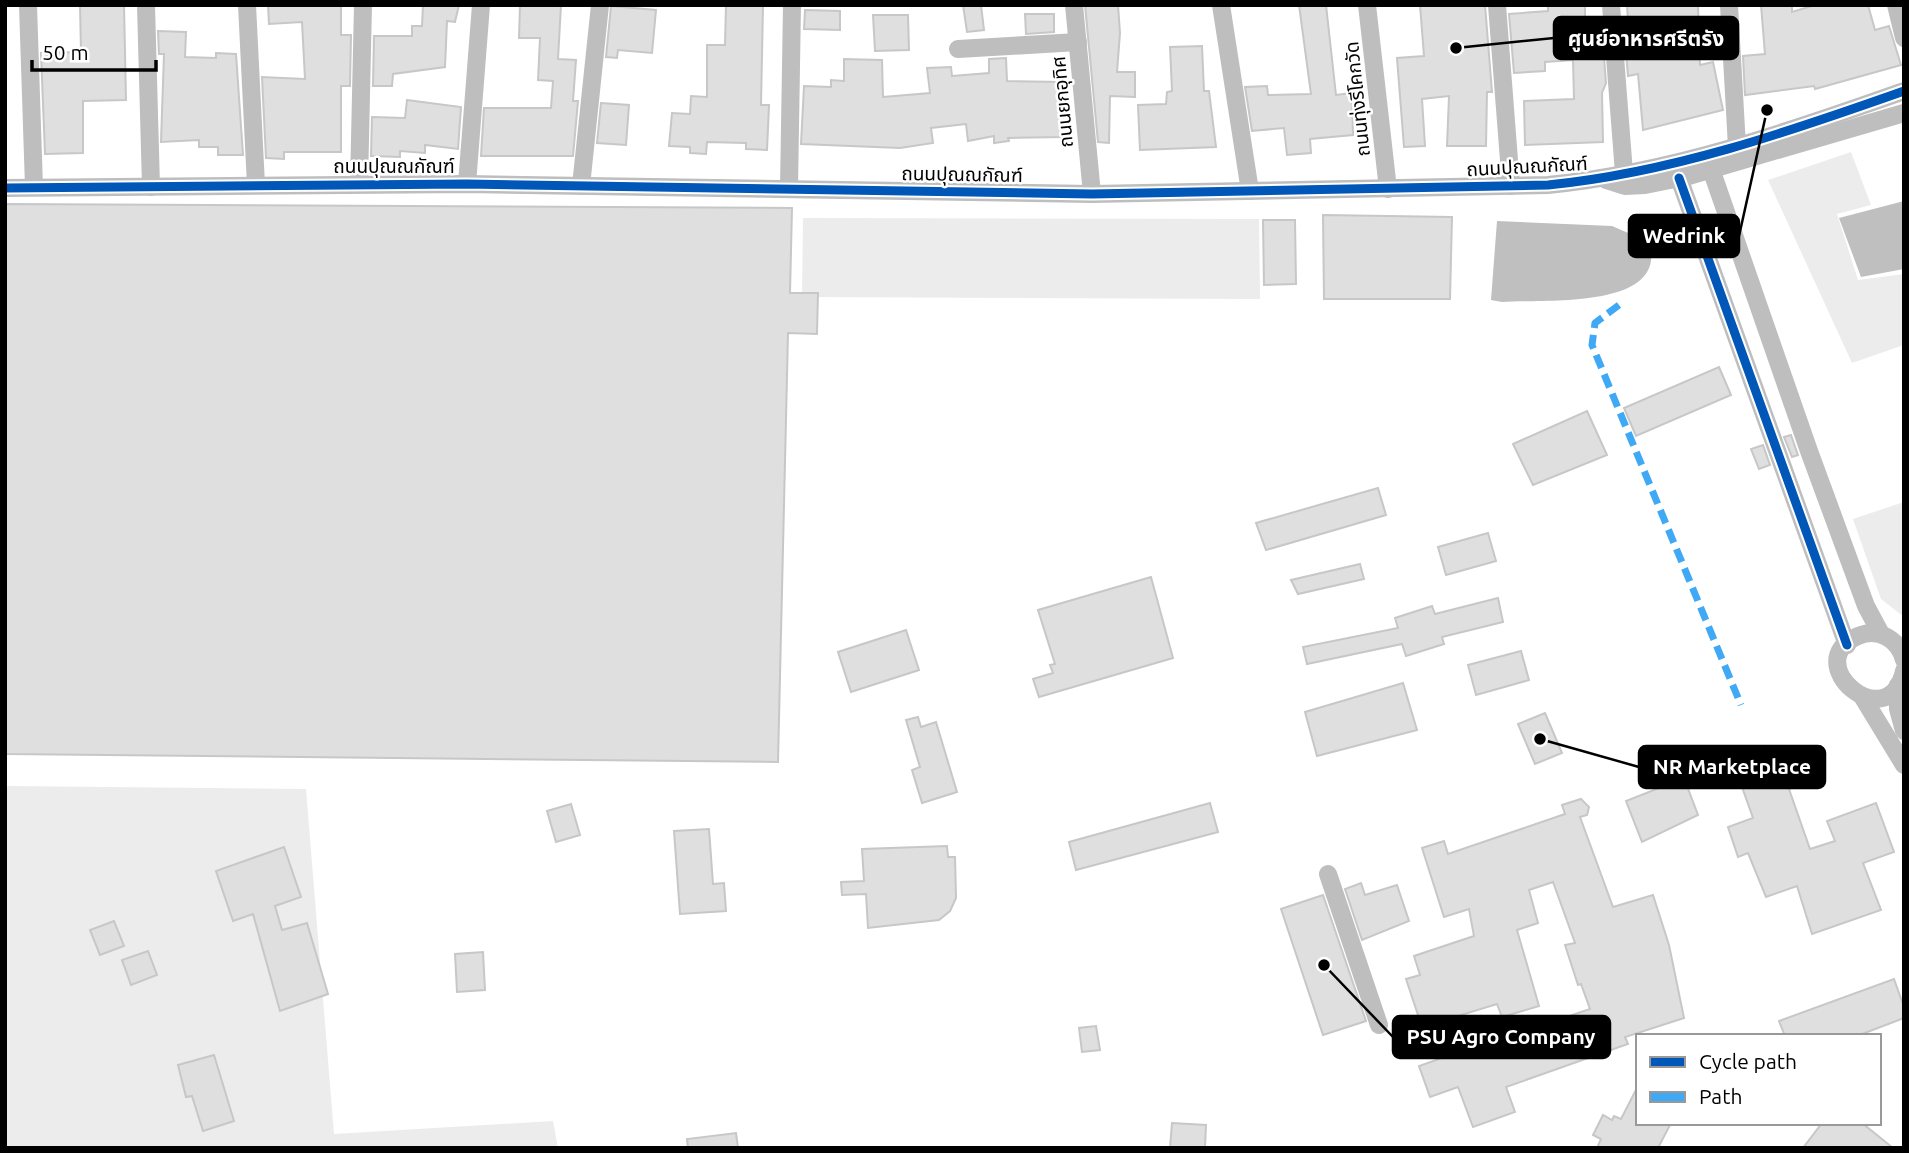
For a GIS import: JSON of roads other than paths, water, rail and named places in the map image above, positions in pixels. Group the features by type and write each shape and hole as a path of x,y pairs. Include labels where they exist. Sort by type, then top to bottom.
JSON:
{"street":[{"path":"28,5 34,187"},
{"path":"146,5 151,187"},
{"path":"247,5 256,185"},
{"path":"359,184 363,5"},
{"path":"467,184 481,5"},
{"path":"581,186 600,5"},
{"path":"789,188 792,5"},
{"name":"ถนนยกอุทิศ","path":"1074,5 1092,194"},
{"path":"1221,5 1250,191"},
{"name":"ถนนทุ่งรีโคกวัด","path":"1367,5 1388,189"},
{"path":"1497,5 1511,186"},
{"path":"1611,5 1624,173"},
{"path":"1729,5 1737,147"},
{"path":"1896,5 1904,38"},
{"path":"958,49 1078,42"},
{"name":"ถนนปุณณกัณฑ์","path":"5,188 467,184 1092,194 1511,186 1606,180 1624,173 1737,147 1904,91"},
{"name":"ถนนปุณณกัณฑ์","path":"1606,180 1625,186 1645,185 1711,169 1904,113"},
{"path":"1711,169 1866,606 1899,646 1904,660"},
{"path":"1679,177 1847,645"},
{"path":"1892,638 1859,635 1847,645 1839,660 1839,671 1849,690 1862,696 1879,697 1902,676"},
{"path":"1902,676 1898,709 1904,731"},
{"path":"1862,696 1904,765"},
{"path":"1328,874 1379,1025"}],"place":[{"name":"ศูนย์อาหารศรีตรัง","path":"1456,48"},
{"name":"Wedrink","path":"1767,110"},
{"name":"NR Marketplace","path":"1540,739"},
{"name":"PSU Agro Company","path":"1324,965"}]}
